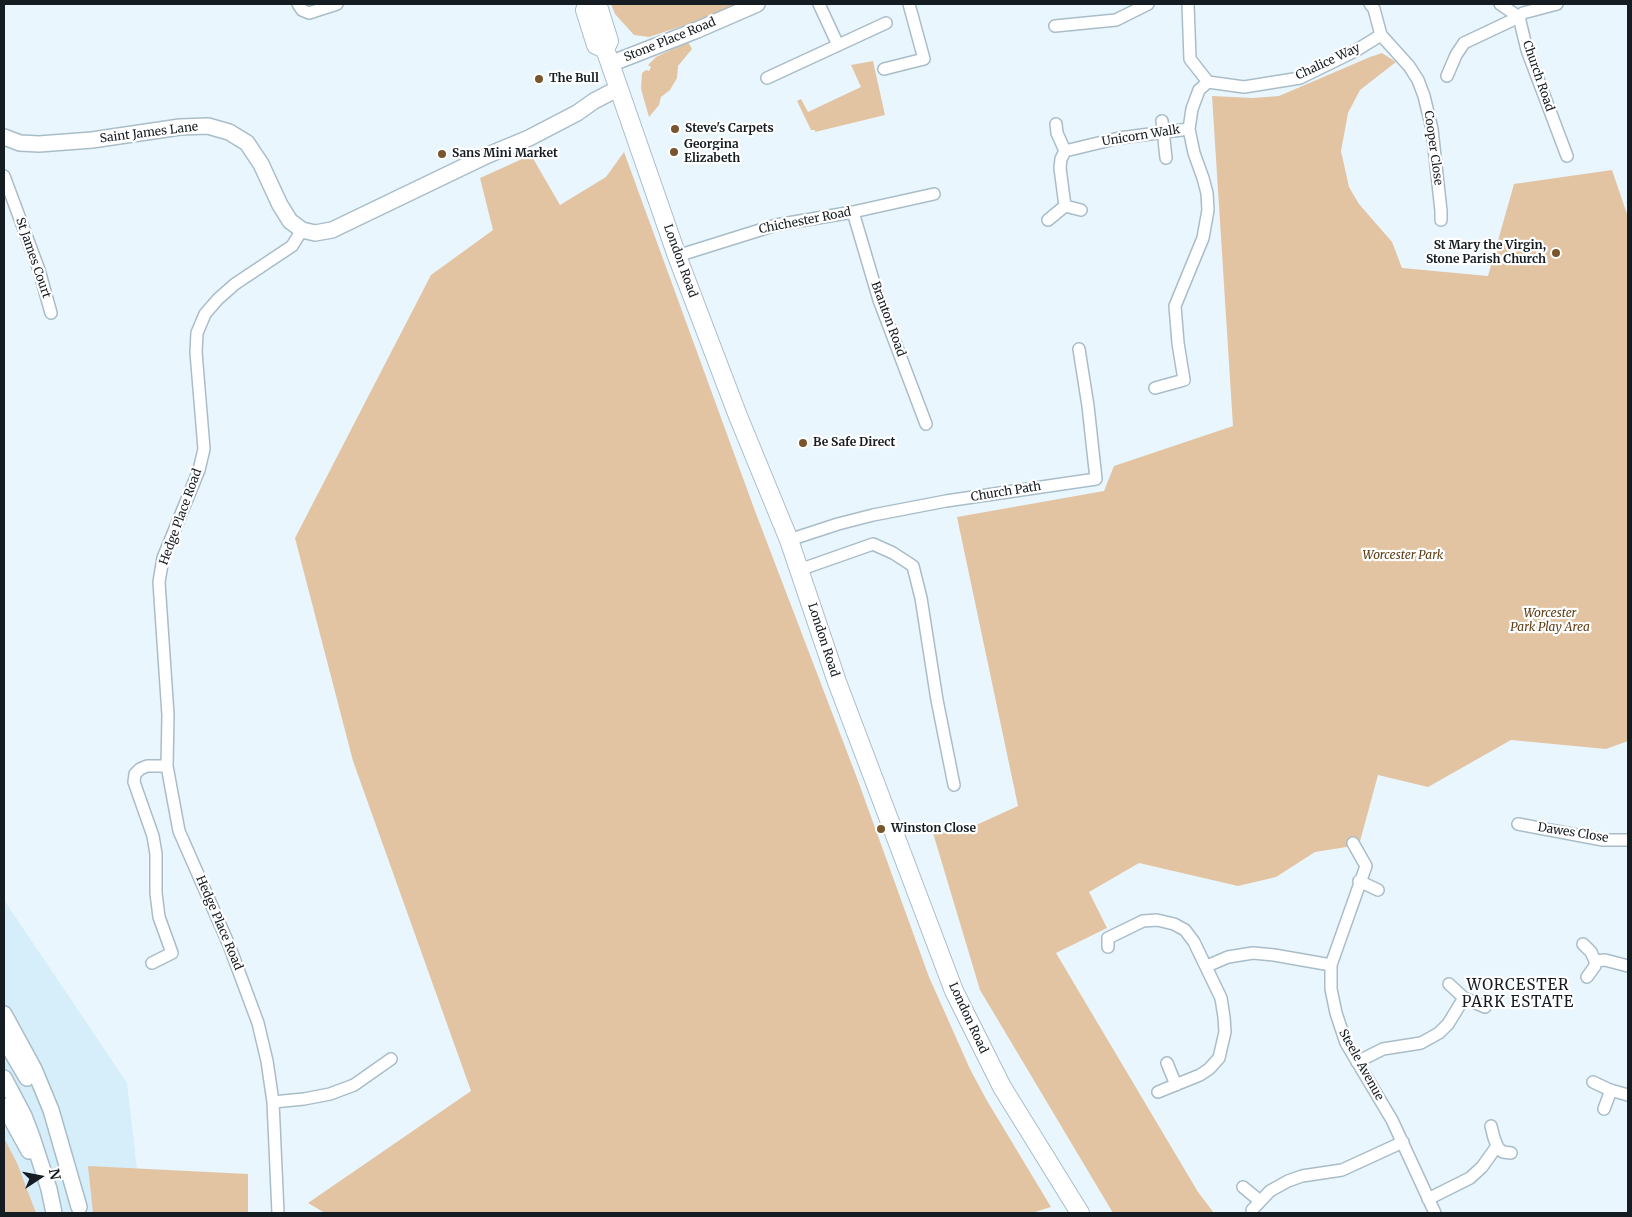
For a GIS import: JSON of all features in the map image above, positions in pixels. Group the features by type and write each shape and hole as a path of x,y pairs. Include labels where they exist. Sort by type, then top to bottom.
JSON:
{"main road":[{"name":"London Road","path":"588,4 585,10 596,45 607,57 619,88 677,256 738,416 789,540 837,682 954,991 1002,1087 1080,1213"},
{"name":"London Road","path":"594,4 598,6 609,41 607,57"}],"street":[{"path":"298,4 302,10 309,13 337,4"},
{"name":"Stone Place Road","path":"607,57 697,30 757,4"},
{"path":"819,4 838,45"},
{"path":"884,69 924,58 909,4"},
{"path":"1055,26 1116,20 1148,4"},
{"path":"1155,388 1184,380 1175,306 1203,238 1208,210 1207,193 1194,153 1189,129 1192,109 1199,90 1208,82 1190,59 1188,4"},
{"path":"1370,4 1374,9 1380,35"},
{"path":"1500,4 1519,17"},
{"path":"1448,76 1456,55 1464,43 1519,17 1523,13 1557,4"},
{"name":"Church Road","path":"1519,17 1527,50 1567,156"},
{"path":"767,78 886,23"},
{"name":"Chalice Way","path":"1208,82 1244,87 1300,78 1355,51 1380,35"},
{"name":"Cooper Close","path":"1380,35 1409,66 1418,80 1424,96 1432,129 1441,211 1440,220"},
{"path":"302,230 315,233 332,230 488,155 529,138 619,88"},
{"name":"Saint James Lane","path":"4,138 20,143 39,144 92,140 180,127 208,126 230,132 247,143 261,164 280,205 290,221 302,230"},
{"path":"1163,126 1166,158"},
{"name":"Unicorn Walk","path":"1065,151 1163,126 1189,129"},
{"path":"1055,131 1065,151 1061,159 1060,168 1065,206"},
{"name":"St James Court","path":"4,176 39,270 51,313"},
{"name":"Chichester Road","path":"677,256 776,225 853,212 934,194"},
{"path":"1065,206 1081,210"},
{"path":"1048,220 1065,206"},
{"name":"Branton Road","path":"853,212 880,300 926,424"},
{"name":"Hedge Place Road","path":"278,1213 273,1102 267,1061 258,1023 229,945 179,831 167,766 168,715 159,582 163,558 199,470 204,449 196,352 197,333 205,314 218,298 235,284 292,246 302,230"},
{"name":"Church Path","path":"789,540 873,515 946,501 1096,479 1088,406 1079,349"},
{"path":"799,570 873,544 893,553 913,566 921,598 937,700 954,785"},
{"path":"152,964 172,953 159,917 156,893 154,836 134,782 135,774 140,768 167,766"},
{"name":"Dawes Close","path":"1518,824 1603,840 1628,840"},
{"name":"Steele Avenue","path":"1353,843 1366,866 1359,881 1331,965 1332,995 1338,1021 1346,1043 1403,1142 1435,1213"},
{"path":"1359,881 1378,890"},
{"path":"1108,947 1109,937 1148,920 1168,922 1181,927 1194,942 1218,992 1223,1009 1225,1029 1222,1051 1219,1058 1204,1073 1158,1092"},
{"path":"1582,944 1591,952 1596,961"},
{"path":"1207,966 1228,957 1245,954 1274,955 1331,965"},
{"path":"1596,961 1605,960 1628,966"},
{"path":"1587,977 1596,961"},
{"path":"1449,984 1464,998 1485,1007"},
{"path":"1358,1062 1380,1050 1419,1044 1431,1038 1445,1027 1464,998"},
{"path":"4,1014 34,1069 51,1110 79,1210"},
{"path":"4,1039 27,1078 47,1118 79,1210"},
{"path":"273,1102 330,1094 354,1085 391,1059"},
{"path":"1167,1063 1176,1085"},
{"path":"4,1078 24,1116 50,1189 54,1213"},
{"path":"1592,1082 1628,1095"},
{"path":"1604,1109 1611,1090"},
{"path":"4,1106 50,1189"},
{"path":"1491,1126 1497,1146 1502,1151 1511,1153"},
{"path":"1252,1210 1274,1188 1295,1178 1342,1170 1403,1142"},
{"path":"1428,1199 1470,1178 1482,1167 1497,1146"},
{"path":"1243,1187 1260,1201"}],"shaded area":[{"path":"4,900 127,1083 142,1213 4,1213"}],"green space":[{"path":"611,4 749,4 649,37 634,35 615,14"},
{"path":"688,42 692,49 678,66 677,78 670,90 661,97 659,105 649,117 641,89 642,73 646,70 649,71 651,67 648,65 656,57"},
{"name":"Worcester Park","path":"1382,53 1396,62 1360,90 1348,113 1341,151 1349,187 1359,204 1392,242 1402,268 1488,276 1514,184 1612,170 1628,217 1628,741 1606,749 1511,740 1428,787 1378,775 1359,845 1315,852 1276,877 1238,886 1139,863 1089,892 1107,928 1056,953 1198,1192 1214,1213 1113,1213 980,990 933,833 963,831 1018,806 957,517 1104,491 1114,466 1233,426 1212,96 1253,98 1279,96"},
{"path":"873,61 885,115 815,132 815,130 811,130 797,101 801,99 808,112 861,87 851,65"},
{"path":"624,152 755,511 857,778 929,977 970,1069 1051,1207 1032,1213 325,1213 308,1203 471,1091 353,761 295,538 431,275 493,230 480,178 531,155 560,205 606,177"},
{"path":"4,1138 17,1163 36,1213 4,1213"},
{"path":"88,1166 248,1174 248,1213 93,1213"}],"place":[{"name":"The Bull","path":"539,79"},
{"name":"Steve's Carpets","path":"675,129"},
{"name":"Georgina Elizabeth","path":"674,152"},
{"name":"Sans Mini Market","path":"442,154"},
{"name":"St Mary the Virgin, Stone Parish Church","path":"1556,253"},
{"name":"Be Safe Direct","path":"803,443"},
{"name":"Winston Close","path":"881,829"}],"district":[{"name":"WORCESTER PARK ESTATE","path":"1518,994"}],"park label":[{"name":"Worcester Park Play Area","path":"1550,621"}]}
